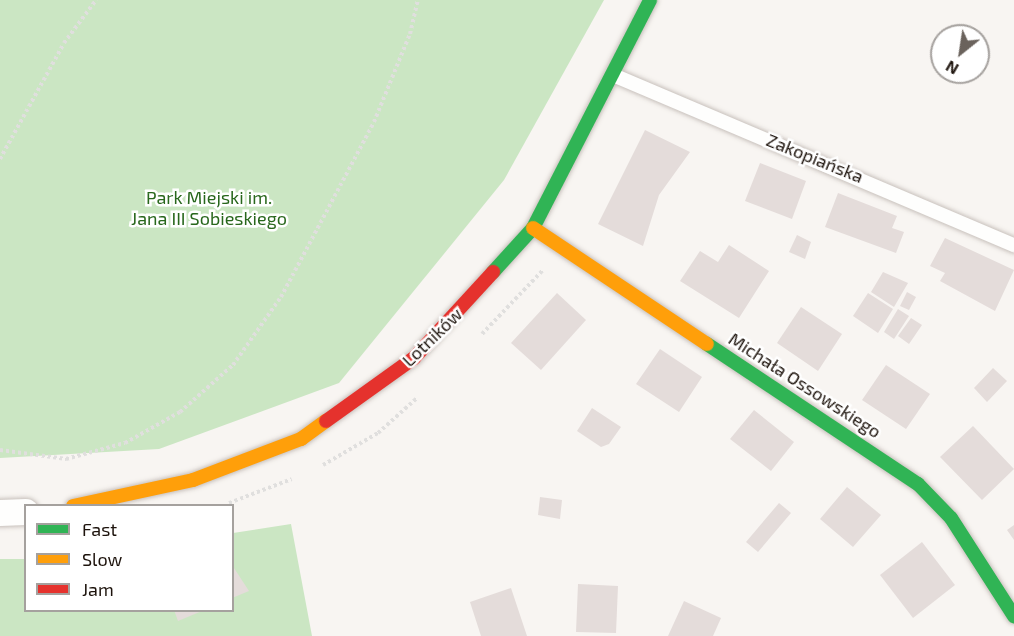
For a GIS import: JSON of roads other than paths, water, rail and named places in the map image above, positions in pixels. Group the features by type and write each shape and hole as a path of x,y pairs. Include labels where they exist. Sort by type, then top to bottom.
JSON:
{"street":[{"name":"Lotników","path":"82,504 193,480 301,439 414,358 533,228 650,0"},
{"name":"Michała Ossowskiego","path":"533,228 918,484 951,518 1014,616"},
{"path":"0,513 24,512"}],"lane":[{"name":"Zakopiańska","path":"613,75 1014,244"}],"park label":[{"name":"Park Miejski im. Jana III Sobieskiego","path":"209,208"}]}
